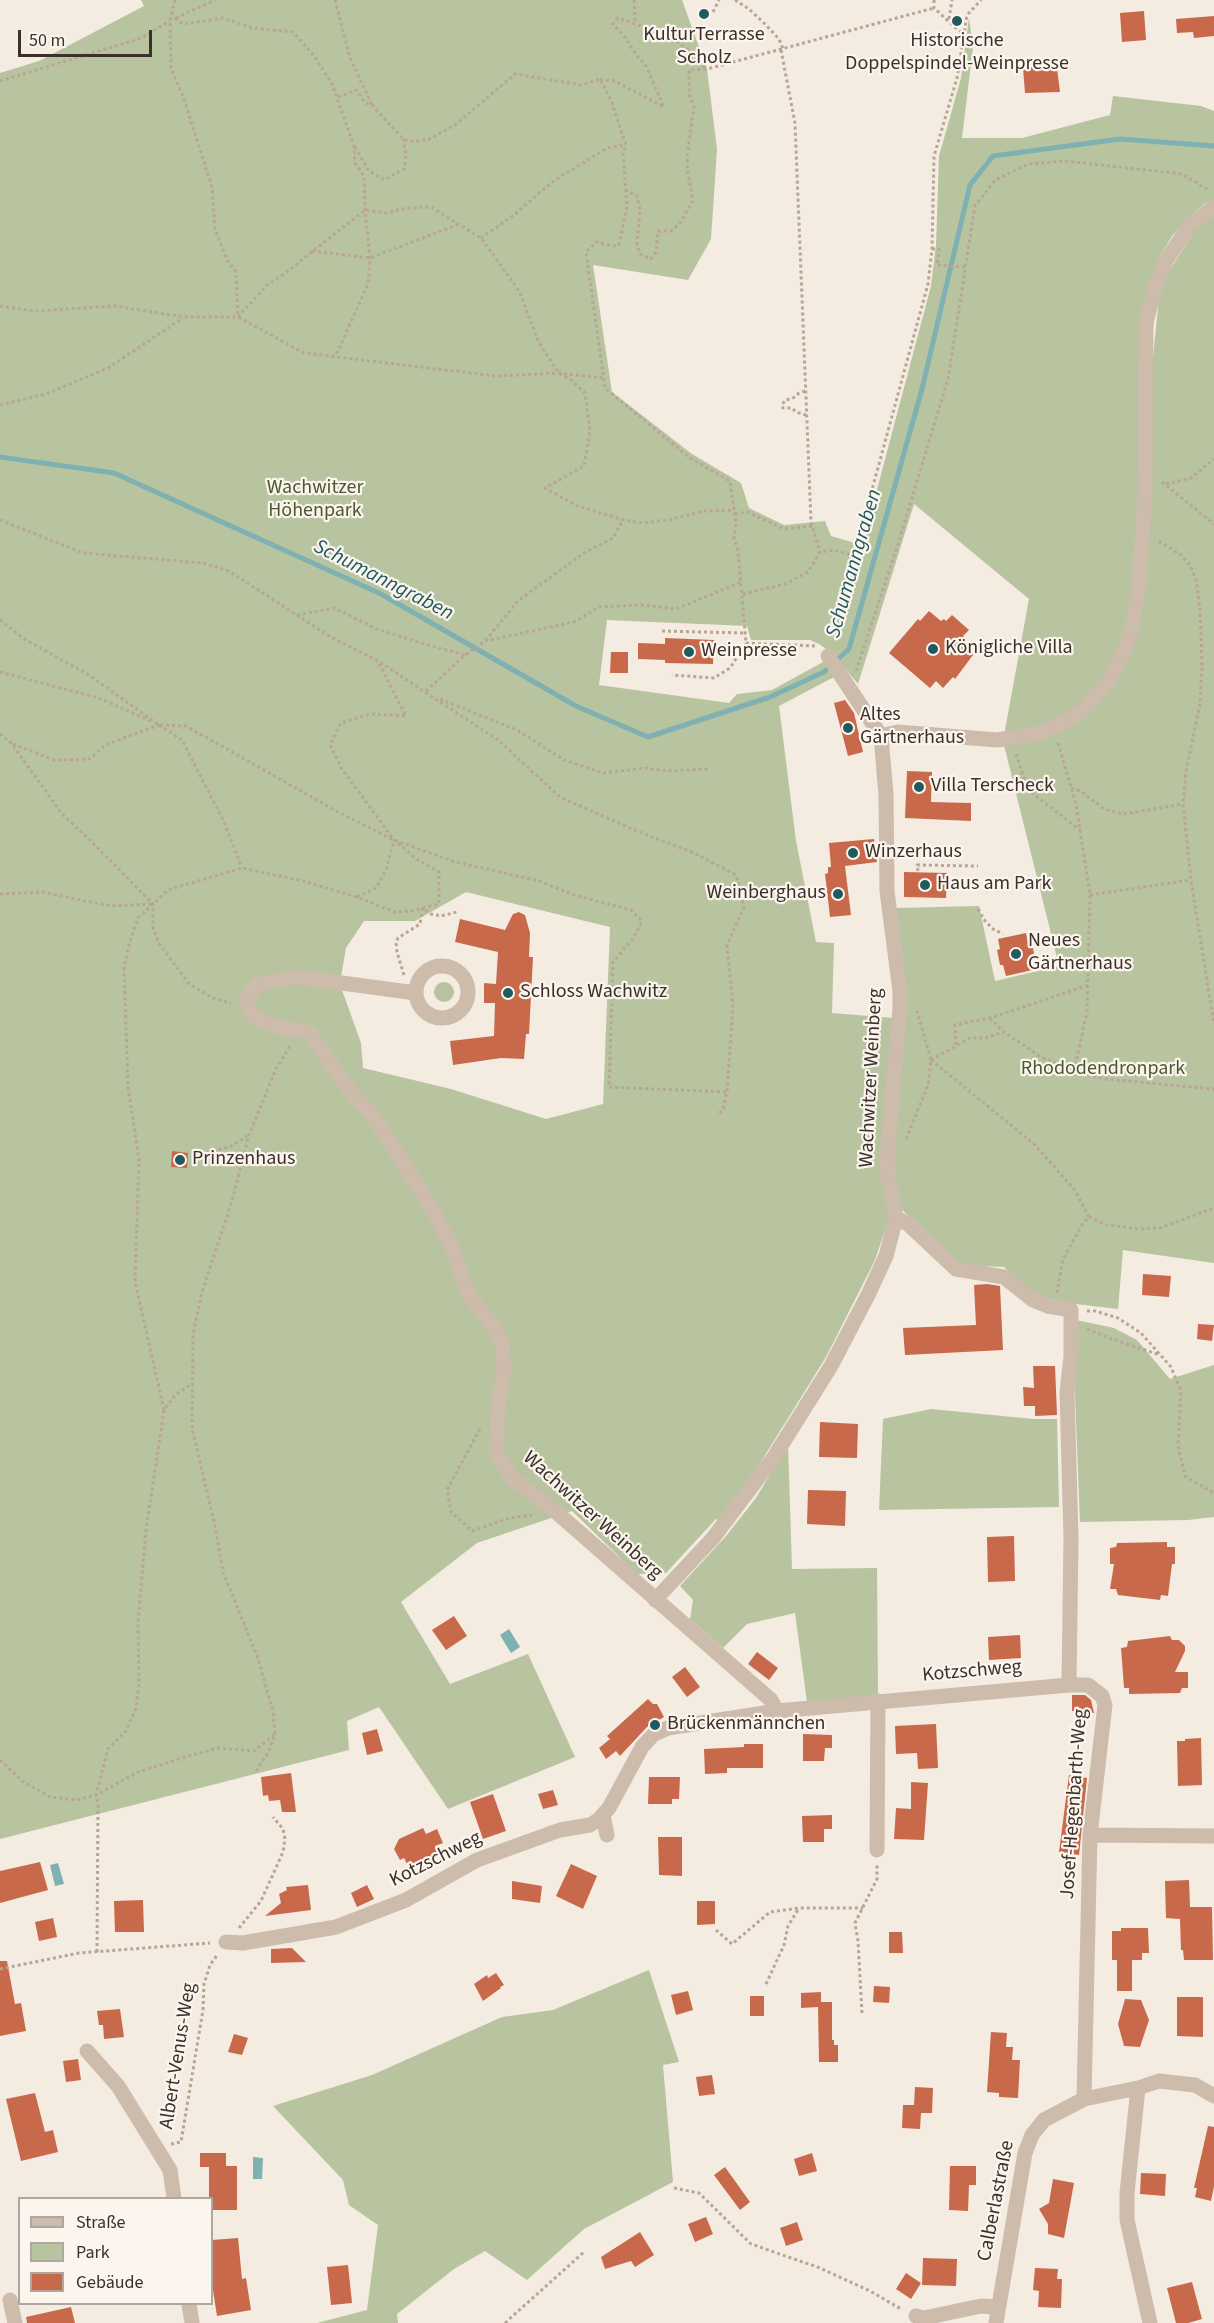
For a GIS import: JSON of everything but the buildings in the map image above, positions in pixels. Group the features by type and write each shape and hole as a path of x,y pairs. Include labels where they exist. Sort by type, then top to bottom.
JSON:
{"street":[{"path":"828,656 851,687 881,736 898,732 1004,739 1036,734 1081,712 1095,698 1117,667 1132,627 1139,584 1145,491 1146,323 1155,287 1178,240 1188,227 1214,207"},
{"name":"Wachwitzer Weinberg","path":"251,1013 263,1021 284,1029 311,1034 347,1087 373,1116 430,1205 450,1243 469,1296 489,1320 502,1341 504,1372 499,1396 496,1452 512,1478 555,1511 655,1600 713,1538 780,1447 831,1366 869,1293 886,1256 896,1218 887,1172 900,991 887,891 886,795 881,736"},
{"path":"251,1013 247,1003 249,995 257,985 297,977 412,993"},
{"path":"896,1218 908,1224 956,1269 1004,1277 1033,1300 1052,1304 1071,1316"},
{"name":"Josef-Hegenbarth-Weg","path":"1071,1316 1067,1392 1071,1538 1070,1685 1088,1685 1101,1696 1105,1705 1090,1835 1084,2099"},
{"path":"655,1600 771,1700 777,1711"},
{"name":"Kotzschweg","path":"226,1942 243,1943 336,1927 405,1900 477,1860 560,1830 590,1825 603,1815 642,1747 654,1734 668,1728 777,1711 1070,1685"},
{"path":"877,1850 878,1701"},
{"path":"603,1815 607,1835"},
{"path":"1090,1835 1214,1836"},
{"path":"87,2051 118,2086 170,2170 174,2197"},
{"name":"Calberlastraße","path":"996,2323 1024,2152 1032,2134 1044,2120 1084,2099 1138,2088 1159,2081 1176,2081 1195,2085 1214,2096"},
{"path":"1138,2088 1126,2220 1150,2323"},
{"path":"10,2301 15,2323"},
{"path":"189,2305 192,2323"},
{"path":"916,2316 924,2318 981,2306 998,2307"}],"path":[{"path":"175,0 170,20 171,69 183,96 212,187 215,228 227,260 236,272 238,316"},
{"path":"0,81 139,39 170,20 215,0"},
{"path":"175,18 183,24 222,18 252,28 294,32 315,57 338,97 354,146 369,171 384,180 404,169 406,155 403,139 372,105 350,58 335,0"},
{"path":"634,0 635,23"},
{"path":"713,12 719,0"},
{"path":"735,0 749,9 779,39 795,123 806,415 813,526 820,552 808,572 785,584 743,594"},
{"path":"934,0 934,8 963,33"},
{"path":"948,20 952,0"},
{"path":"820,552 834,550 854,556 928,284 932,249 934,156 957,78 967,15 981,0"},
{"path":"625,190 638,196 640,210 637,244 640,254 651,259 656,252 658,231 671,231 680,224 693,201 687,156 694,108 689,94 689,70 707,69 934,8"},
{"path":"403,139 414,142 429,139 455,125 515,74 582,85 600,79 615,81 664,107 646,66 613,24 618,18 677,41 707,69"},
{"path":"600,79 611,100 626,145 623,154 627,206 619,245 596,242 586,252 605,388 690,458 730,481 736,523 734,538 742,581 746,643 730,668 714,678 672,675"},
{"path":"338,97 356,90 364,103 372,105"},
{"path":"481,238 514,215 552,182 607,148 626,145"},
{"path":"336,356 368,284 370,258 364,176 355,163 354,146"},
{"path":"851,687 898,544 948,379 975,206 995,180 1029,164 1065,161 1182,174 1214,193"},
{"path":"238,316 267,285 365,210 386,213 406,208 431,207 481,238 519,291 539,343 559,373 585,393 590,430 584,466 544,488 577,506 624,520 643,523 704,511 748,512 784,530 813,526"},
{"path":"312,251 370,258 457,225"},
{"path":"932,249 939,249 937,265 965,267"},
{"path":"0,306 36,311 114,306 185,317 238,316 304,353 496,376 559,373 603,378"},
{"path":"0,405 46,394 108,368 185,317"},
{"path":"792,408 786,409 782,405 785,400 792,399 805,391"},
{"path":"792,399 792,408 806,415"},
{"path":"1145,491 1191,478 1214,459"},
{"path":"1145,471 1166,484 1214,524"},
{"path":"0,520 83,553 203,562 229,571 328,636 378,661 498,740 560,797 694,853 736,875 744,907 727,945 733,1004 727,1092 723,1109 718,1115"},
{"path":"426,692 465,655 485,641 519,600 584,553 613,538 624,520"},
{"path":"1143,533 1181,555 1190,565 1196,579 1200,608 1202,667 1200,704 1186,771 1183,804 1191,880 1214,1024"},
{"path":"485,641 574,622 599,607 642,604 676,609 742,581"},
{"path":"296,615 335,608 377,628 424,645 465,655"},
{"path":"0,620 26,640 89,675 182,740 223,820 242,868"},
{"path":"662,631 744,633"},
{"path":"746,643 816,646 828,656"},
{"path":"97,1952 98,1805 96,1795 108,1749 126,1731 136,1708 139,1683 138,1623 146,1530 164,1410 135,1282 139,1159 128,1087 124,967 138,918 168,890 242,868 303,881 357,897 394,912 410,911 439,904 439,872 394,840 342,769 330,745 341,723 370,714 406,716 378,661"},
{"path":"0,672 102,699 159,724 186,726 338,812 394,840 452,861 539,881 574,895 631,910 642,921 634,937 613,962 609,1087 727,1092"},
{"path":"426,692 517,730 564,760 603,773 645,768 667,771 708,769"},
{"path":"11,743 54,760 90,759 105,745 159,724"},
{"path":"1054,727 1071,788 1090,895 1087,1012 1074,1071"},
{"path":"0,734 11,743 62,814 153,904 153,927 158,942 189,984 213,998 243,1006 251,1013"},
{"path":"1004,739 1031,793 1080,830"},
{"path":"1026,784 1036,785 1031,793"},
{"path":"1071,788 1081,792 1104,809 1123,814 1183,804"},
{"path":"357,897 376,888 386,870 394,840"},
{"path":"918,870 917,865 978,866"},
{"path":"1090,895 1191,880"},
{"path":"0,894 42,892 110,906 153,904"},
{"path":"423,908 431,915 441,916 457,912"},
{"path":"412,993 397,952 396,942 398,938 420,924 423,908"},
{"path":"978,909 985,921 993,929 1003,934"},
{"path":"956,1045 955,1025 990,1018 1089,985"},
{"path":"904,1144 928,1085 931,1060 916,1008"},
{"path":"990,1018 1004,1032 1041,1057 1074,1071 1106,1079 1214,1089"},
{"path":"256,1771 268,1753 275,1734 273,1712 257,1656 223,1572 214,1521 192,1429 191,1385 194,1335 202,1292 249,1135 276,1069 299,1030"},
{"path":"931,1060 970,1038 986,1038 1004,1032"},
{"path":"931,1060 1034,1144 1074,1189 1089,1217 1107,1225 1160,1228 1214,1208"},
{"path":"201,1154 230,1147 249,1135"},
{"path":"1052,1304 1063,1259 1089,1217"},
{"path":"1071,1316 1095,1311 1118,1318 1141,1333 1171,1367 1180,1391 1178,1445 1185,1476 1214,1494"},
{"path":"1071,1316 1109,1338 1160,1354"},
{"path":"164,1410 175,1395 191,1385"},
{"path":"483,1424 447,1491 451,1512 472,1531 509,1518 555,1511"},
{"path":"0,1760 22,1781 50,1797 76,1800 96,1795 138,1772 185,1757 218,1749 254,1751 275,1734"},
{"path":"243,1924 269,1887 283,1852 285,1839 283,1829 273,1818"},
{"path":"862,2013 855,1923 877,1879 877,1850"},
{"path":"716,1930 732,1944 770,1912 799,1908 863,1908"},
{"path":"766,1984 784,1945 788,1926 799,1908"},
{"path":"0,1969 79,1953 226,1942"},
{"name":"Albert-Venus-Weg","path":"170,2170 168,2144 181,2142 203,2010 204,1983 210,1965 226,1942"},
{"path":"674,2188 699,2193 751,2244 820,2268 916,2316"},
{"path":"505,2323 585,2252"}],"green space":[{"name":"Wachwitzer Höhenpark","path":"141,0 682,0 707,69 717,149 711,239 688,280 593,265 612,392 692,454 741,483 749,508 784,525 825,521 831,536 855,543 852,551 858,561 931,286 936,245 939,156 961,78 969,18 973,47 962,138 1022,138 1110,115 1113,96 1201,106 1214,111 1214,201 1206,203 1188,218 1172,236 1160,257 1148,285 1141,359 1153,358 1160,286 1196,228 1214,215 1214,1263 1123,1250 1118,1309 1067,1303 1037,1295 1022,1285 1004,1267 958,1265 900,1208 893,1145 895,908 979,906 995,981 1059,966 1003,741 1029,599 914,504 858,684 832,653 810,640 751,640 747,626 607,620 599,685 729,703 737,694 772,690 825,661 834,677 779,706 796,841 816,942 834,943 832,1013 894,1018 890,1215 875,1260 826,1357 744,1489 719,1521 716,1519 666,1573 637,1574 572,1511 477,1543 401,1602 450,1684 528,1654 575,1757 448,1809 379,1707 347,1721 349,1750 0,1839 0,73 39,61 144,6","holes":["466,892 610,927 603,1104 546,1119 451,1089 363,1068 361,1043 342,990 341,977 346,948 364,921 415,921"]},
{"path":"444,982 451,985 454,992 451,999 444,1002 437,999 434,992 437,985"},
{"path":"1076,1320 1114,1328 1137,1340 1170,1379 1214,1365 1214,1517 1188,1520 1080,1522 1075,1394"},
{"path":"931,1409 1033,1419 1057,1419 1059,1507 879,1510 883,1419"},
{"path":"788,1444 792,1569 877,1568 878,1695 807,1702 795,1613 747,1624 723,1648 690,1619 693,1600 680,1586 726,1536 756,1498"},
{"path":"649,1970 679,2062 663,2065 673,2182 584,2229 527,2280 485,2251 454,2269 397,2314 398,2323 317,2323 367,2310 378,2225 349,2205 343,2180 273,2106 372,2075 502,2017 553,2010"}],"water":[{"path":"509,1629 520,1647 511,1653 500,1635"},
{"path":"58,1863 64,1884 55,1886 50,1865"},
{"path":"253,2157 263,2158 262,2179 253,2179"}],"waterway":[{"name":"Schumanngraben","path":"0,457 114,473 381,594 576,706 648,737 770,697 824,672 849,649 922,389 970,185 993,156 1120,139 1214,146"}],"place":[{"name":"KulturTerrasse Scholz","path":"704,14"},
{"name":"Historische Doppelspindel-Weinpresse","path":"957,21"},
{"name":"Königliche Villa","path":"933,649"},
{"name":"Weinpresse","path":"689,652"},
{"name":"Altes Gärtnerhaus","path":"848,728"},
{"name":"Villa Terscheck","path":"919,787"},
{"name":"Winzerhaus","path":"853,853"},
{"name":"Haus am Park","path":"925,885"},
{"name":"Weinberghaus","path":"838,894"},
{"name":"Neues Gärtnerhaus","path":"1016,954"},
{"name":"Schloss Wachwitz","path":"508,993"},
{"name":"Prinzenhaus","path":"180,1160"},
{"name":"Brückenmännchen","path":"655,1725"}],"park label":[{"name":"Rhododendronpark","path":"1103,1070"}]}
